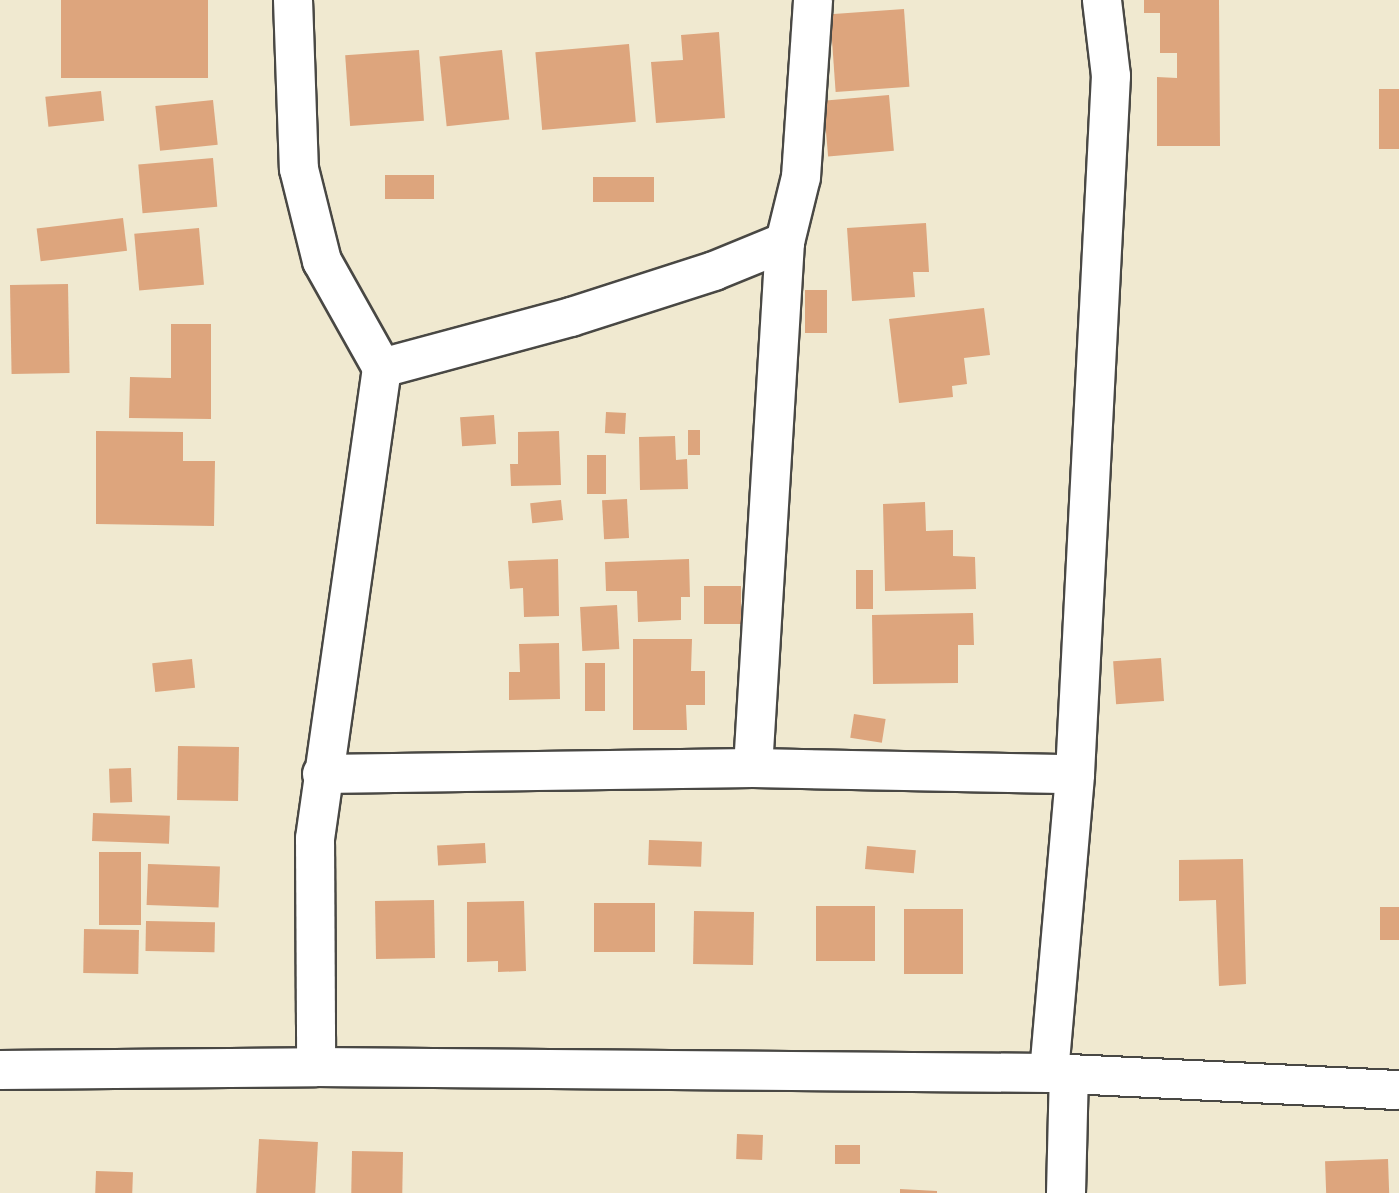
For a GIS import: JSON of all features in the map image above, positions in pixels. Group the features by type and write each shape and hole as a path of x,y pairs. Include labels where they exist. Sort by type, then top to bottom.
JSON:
{"street":[{"path":"293,0 299,169 322,261 382,368 322,774 316,838 316,1067"},
{"path":"753,768 785,242 801,177 813,0"},
{"path":"1066,1193 1059,1073 1111,76 1102,0"},
{"path":"382,368 571,317 715,271 785,242"},
{"path":"322,774 753,768 1075,774"},
{"path":"0,1070 316,1067 1059,1073 1399,1090"}],"building":[{"path":"61,0 208,0 208,78 61,78"},
{"path":"1144,0 1219,0 1220,146 1157,146 1157,77 1177,78 1177,53 1160,53 1160,13 1144,13"},
{"path":"904,9 909,87 836,92 830,14"},
{"path":"719,32 725,118 656,123 651,62 683,60 681,35"},
{"path":"629,44 636,122 542,130 535,52"},
{"path":"419,50 424,121 350,126 345,55"},
{"path":"502,50 509,120 447,126 439,57"},
{"path":"1379,89 1399,89 1399,149 1379,149"},
{"path":"101,91 104,121 48,127 45,97"},
{"path":"889,95 894,151 828,157 823,101"},
{"path":"213,100 218,145 160,151 155,106"},
{"path":"213,158 217,207 143,213 138,165"},
{"path":"385,175 434,175 434,199 385,199"},
{"path":"593,177 654,177 654,202 593,202"},
{"path":"123,218 127,251 41,261 37,229"},
{"path":"926,223 929,272 913,272 915,297 852,301 847,228"},
{"path":"199,228 204,285 139,290 134,234"},
{"path":"68,284 70,373 12,374 10,285"},
{"path":"805,290 827,290 827,333 805,333"},
{"path":"984,308 990,355 964,358 967,384 952,386 953,397 899,403 889,319"},
{"path":"171,324 211,324 211,419 129,418 130,377 171,378"},
{"path":"606,412 626,413 625,434 605,433"},
{"path":"494,415 496,444 462,446 460,417"},
{"path":"688,430 700,430 700,455 688,455"},
{"path":"96,431 183,432 183,461 215,461 214,526 96,524"},
{"path":"559,431 561,485 511,486 510,464 518,464 518,432"},
{"path":"675,436 676,460 687,459 688,489 640,490 639,437"},
{"path":"587,455 606,455 606,494 587,494"},
{"path":"627,499 629,538 604,539 602,500"},
{"path":"561,500 563,520 532,523 530,503"},
{"path":"925,502 926,531 953,530 953,556 975,557 976,589 885,591 883,504"},
{"path":"558,559 559,616 524,617 523,588 510,589 508,561"},
{"path":"689,559 690,597 681,597 681,620 638,622 637,591 606,591 605,562"},
{"path":"856,570 873,570 873,609 856,609"},
{"path":"704,586 741,586 741,624 704,624"},
{"path":"617,605 619,649 582,651 580,607"},
{"path":"973,613 974,645 958,645 958,683 873,684 872,615"},
{"path":"633,639 692,639 691,671 705,671 705,705 686,705 687,730 633,730"},
{"path":"559,643 560,699 509,700 509,672 520,672 519,644"},
{"path":"1161,658 1164,701 1116,704 1113,661"},
{"path":"192,659 195,688 155,692 152,663"},
{"path":"585,663 605,663 605,711 585,711"},
{"path":"854,714 886,719 882,743 850,738"},
{"path":"178,746 239,747 238,801 177,800"},
{"path":"131,768 132,802 110,803 109,769"},
{"path":"93,813 170,816 169,844 92,841"},
{"path":"649,840 702,842 701,867 648,865"},
{"path":"485,843 486,863 438,865 437,846"},
{"path":"867,846 916,850 914,873 865,869"},
{"path":"99,852 141,852 141,925 99,925"},
{"path":"1243,859 1246,984 1219,986 1216,900 1179,901 1179,860"},
{"path":"148,864 220,867 219,907 147,905"},
{"path":"434,900 435,958 376,959 375,901"},
{"path":"524,901 526,971 498,972 498,961 467,962 467,902"},
{"path":"594,903 655,903 655,952 594,952"},
{"path":"816,906 875,906 875,961 816,961"},
{"path":"1380,907 1399,907 1399,940 1380,940"},
{"path":"904,909 963,909 963,974 904,974"},
{"path":"694,911 754,912 753,965 693,964"},
{"path":"146,921 215,922 214,952 145,951"},
{"path":"84,929 139,930 138,974 83,973"},
{"path":"737,1134 763,1135 762,1160 736,1159"},
{"path":"259,1139 318,1142 315,1193 256,1193"},
{"path":"835,1145 860,1145 860,1164 835,1164"},
{"path":"352,1151 403,1152 402,1193 351,1193"},
{"path":"1388,1159 1389,1193 1326,1193 1325,1161"},
{"path":"96,1171 133,1172 132,1193 95,1193"},
{"path":"900,1189 937,1191 937,1193 900,1193"}]}
